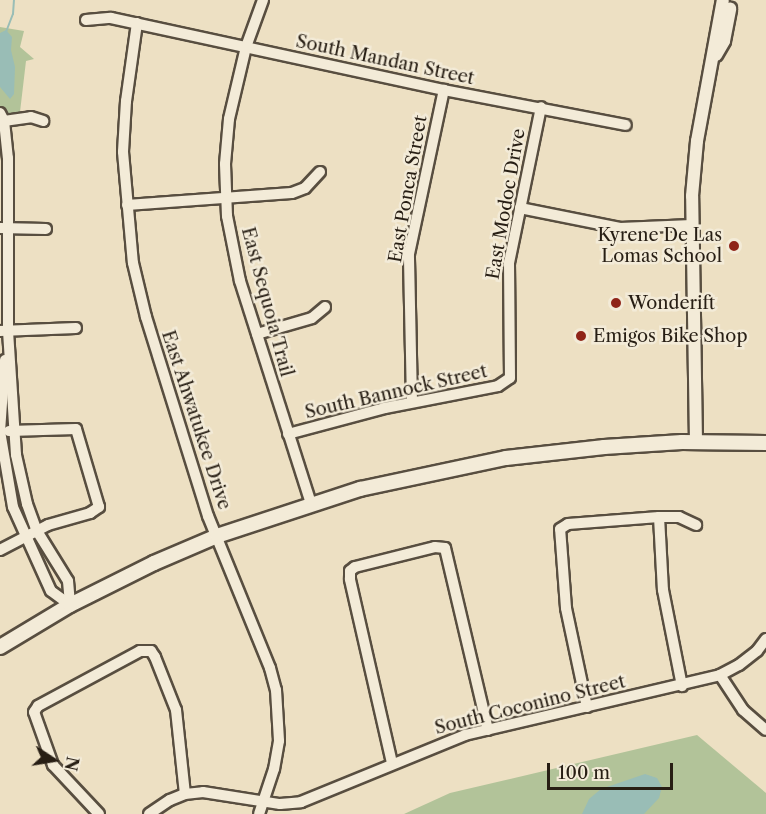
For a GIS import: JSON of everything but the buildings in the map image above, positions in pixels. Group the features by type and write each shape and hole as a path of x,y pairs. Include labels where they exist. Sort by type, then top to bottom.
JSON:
{"main road":[{"path":"0,647 70,605 154,563 217,536 360,489 506,458 604,447 696,442 766,443"}],"street":[{"name":"East Sequoia Trail","path":"263,0 246,47 228,127 226,197 233,248 257,334 311,504"},
{"path":"696,442 692,225 694,165 715,56 714,40 723,0"},
{"path":"715,56 724,41 731,0"},
{"name":"South Mandan Street","path":"86,20 111,18 137,23 444,90 626,125"},
{"name":"East Ahwatukee Drive","path":"137,23 124,135 127,205 133,263 146,318 188,454 217,536 270,668 276,690 279,741 274,769 259,814"},
{"name":"East Ponca Street","path":"412,402 409,254 444,90"},
{"name":"East Modoc Drive","path":"510,378 507,280 541,107"},
{"path":"43,121 31,117 1,116 9,180 4,228 4,331 0,431 6,480 31,534 51,591 70,605"},
{"path":"127,205 292,193 304,188 320,172"},
{"path":"520,208 620,228 692,225"},
{"path":"4,228 46,230"},
{"path":"257,334 312,318 325,307"},
{"path":"4,331 76,328"},
{"path":"4,331 19,477 31,534 68,581 70,605"},
{"name":"South Bannock Street","path":"288,434 412,402 498,386 510,378"},
{"path":"0,431 76,429 99,507 90,513 31,534 0,550"},
{"path":"659,517 663,590 682,686"},
{"path":"587,707 566,608 560,528 568,524 659,517 679,517 696,525"},
{"path":"392,763 350,571 435,547 445,548 488,730"},
{"name":"South Coconino Street","path":"185,794 219,793 280,804 301,802 441,742 682,686 720,675 739,665 766,639"},
{"path":"99,814 52,765 34,712 38,706 140,651 151,651 176,710 185,794 170,800 149,814"},
{"path":"720,675 743,710 766,730"}],"green space":[{"path":"0,27 24,31 20,47 34,59 26,61 20,112 0,119"},
{"path":"697,735 766,793 766,814 404,814 450,793"}],"water":[{"path":"6,30 12,37 11,50 15,67 14,94 10,99 0,87 0,33"},
{"path":"645,774 657,778 662,787 659,798 644,814 582,814 589,799 601,789"}],"waterway":[{"path":"6,32 13,14 14,0"}],"place":[{"name":"Kyrene De Las Lomas School","path":"734,246"},
{"name":"Wonderift","path":"616,303"},
{"name":"Emigos Bike Shop","path":"581,336"}]}
